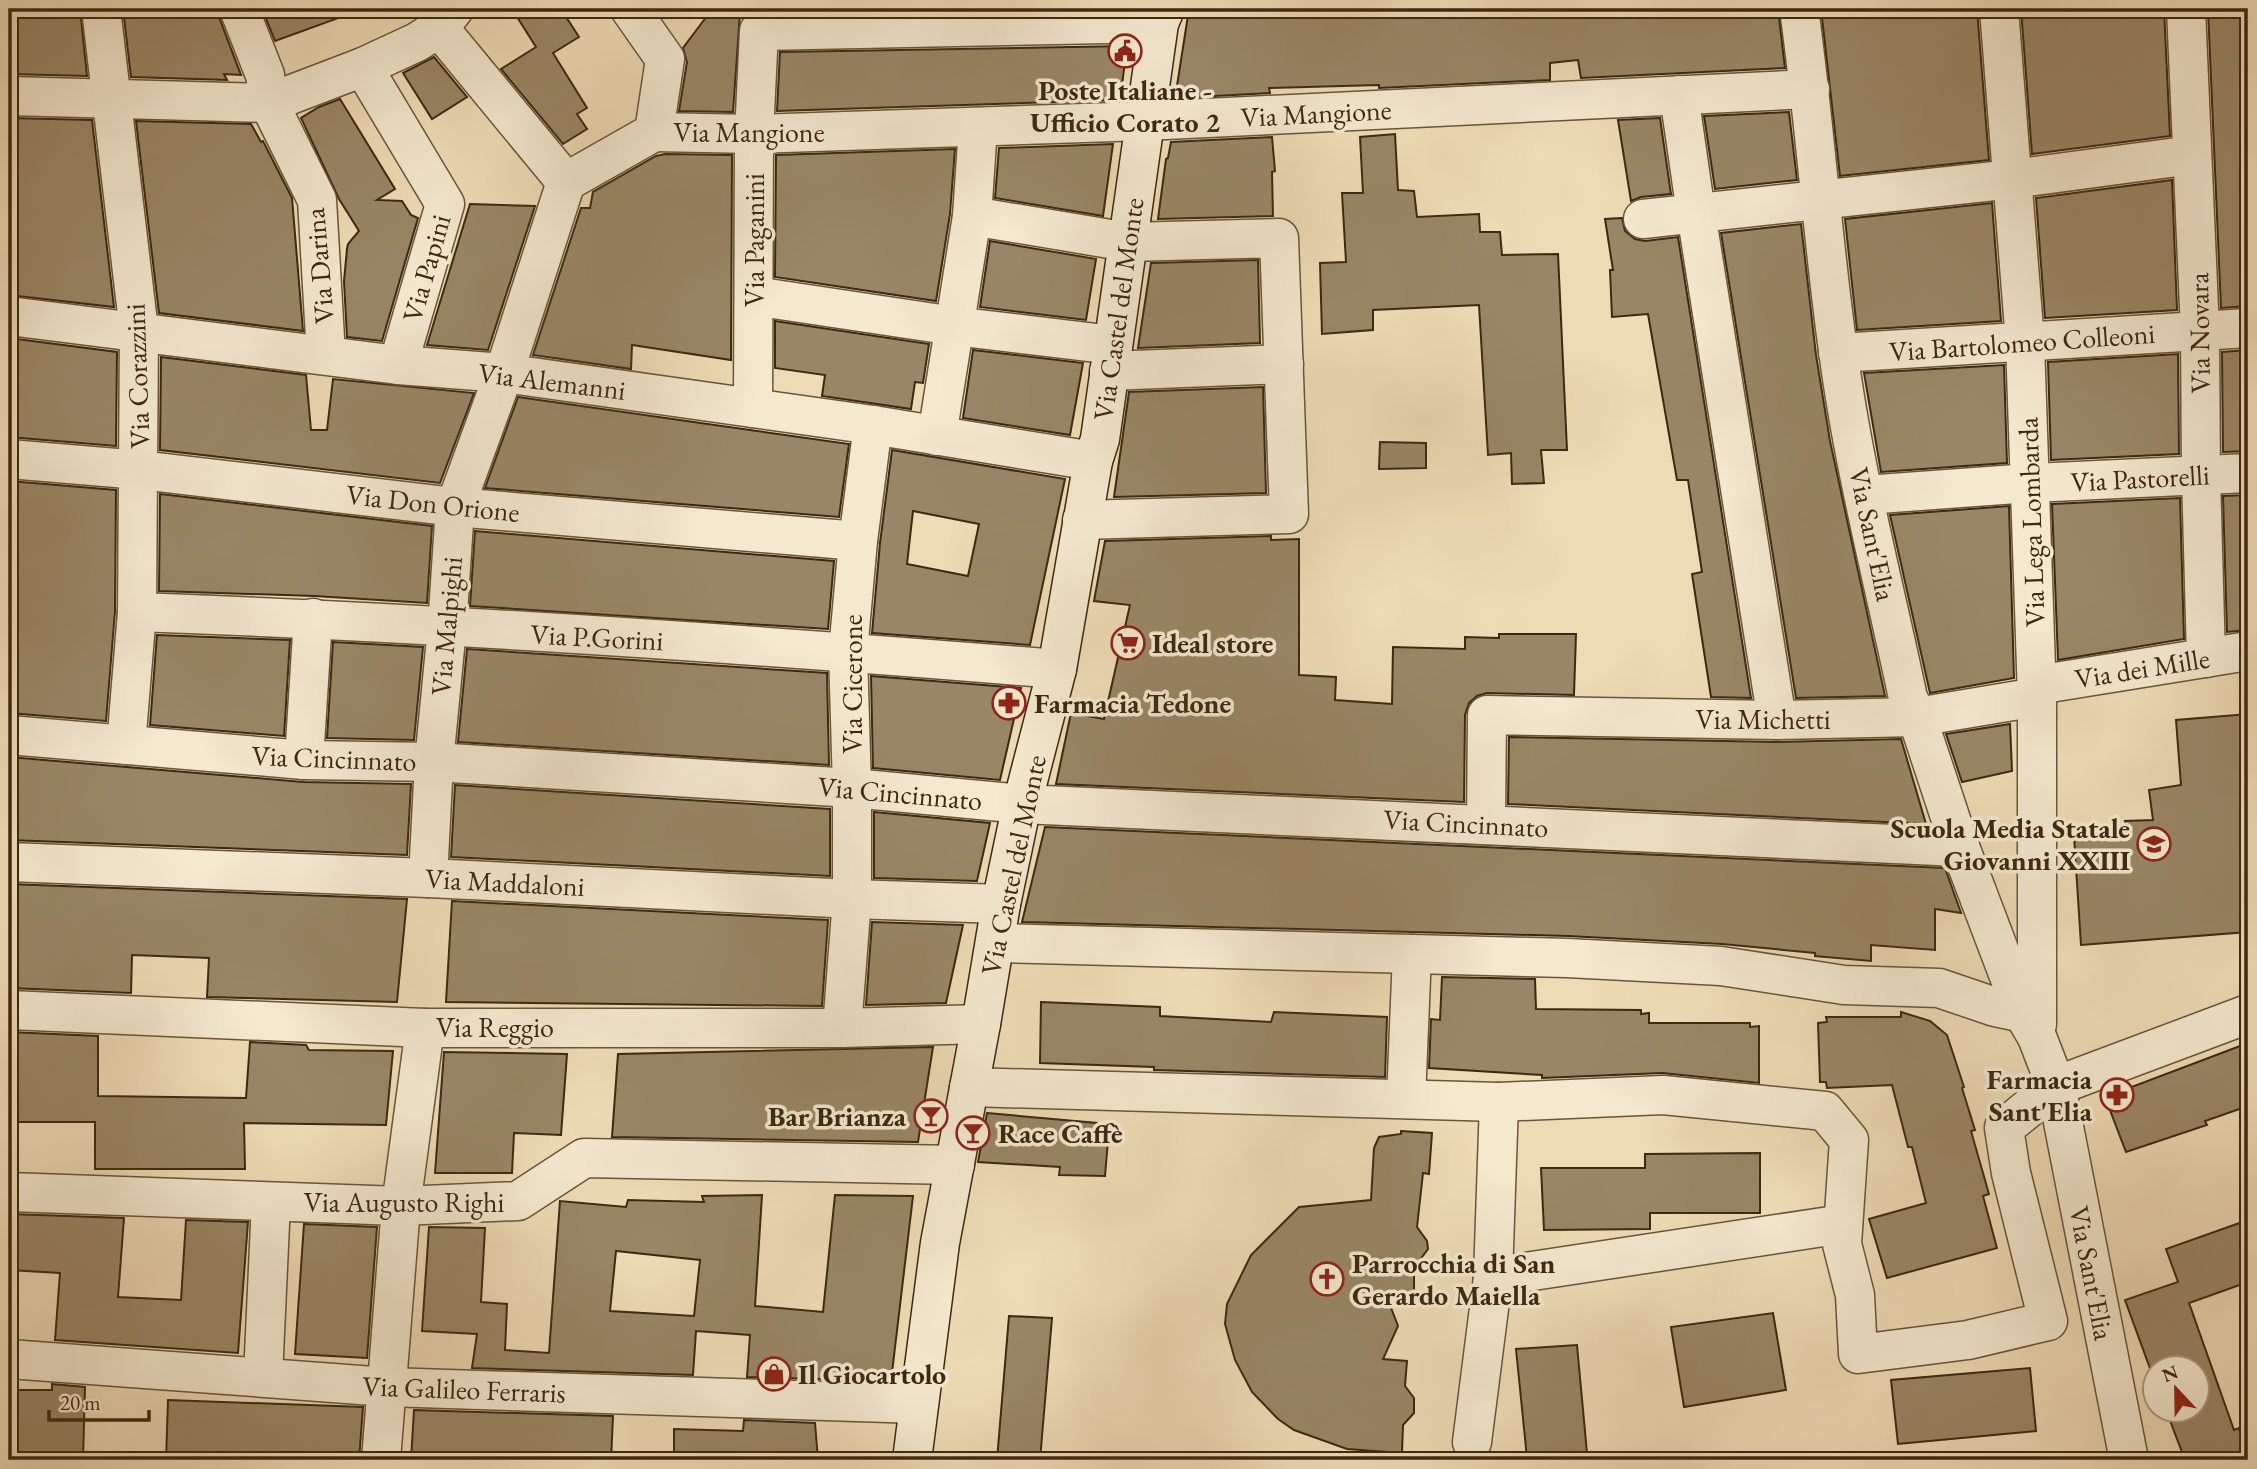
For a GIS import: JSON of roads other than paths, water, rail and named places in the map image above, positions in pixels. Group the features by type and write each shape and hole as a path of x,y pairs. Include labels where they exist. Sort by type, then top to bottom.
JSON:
{"street":[{"name":"Via Corazzini","path":"101,9 139,331 137,612 126,745"},
{"name":"Via Darina","path":"239,9 265,75 269,103 317,200 326,355"},
{"path":"9,96 269,103 363,67 417,42 446,18 566,182 654,132 665,59 631,9"},
{"name":"Via Sant'Elia","path":"1799,9 1838,353 1908,698 1917,717 1960,847 2056,1086 2129,1460"},
{"name":"Via Lega Lombarda","path":"1999,9 2025,342 2037,691 2030,1025"},
{"name":"Via Novara","path":"2186,9 2200,331 2206,658"},
{"path":"883,19 1161,13"},
{"name":"Via Castel del Monte","path":"912,1460 940,1243 1001,904 1022,804 1057,669 1093,461 1100,439 1161,13"},
{"name":"Via Paganini","path":"753,408 754,134 759,30 883,19"},
{"name":"Via Papini","path":"363,67 445,204 398,365"},
{"name":"Via Mangione","path":"654,132 754,134 1145,121 1810,89"},
{"path":"1679,95 1777,720"},
{"path":"937,436 972,216 978,127"},
{"path":"1643,219 2013,179 2192,155"},
{"name":"Via Malpighi","path":"428,878 434,762 455,507 504,373 566,182"},
{"path":"972,216 1128,242 1279,238 1289,514 1082,520"},
{"path":"754,296 954,326 1111,358 1283,364"},
{"name":"Via Alemanni","path":"9,316 398,365 504,373 873,425 1093,461"},
{"name":"Via Bartolomeo Colleoni","path":"1838,353 2248,328"},
{"name":"Via Cicerone","path":"842,1028 852,899 848,652 858,541 873,425"},
{"name":"Via Don Orione","path":"9,459 140,470 455,507 858,541"},
{"name":"Via Pastorelli","path":"1865,495 2030,483 2248,473"},
{"name":"Via P.Gorini","path":"137,612 313,618 848,652 1057,669"},
{"path":"304,760 313,618"},
{"name":"Via dei Mille","path":"2037,691 2248,651"},
{"name":"Via Michetti","path":"1486,824 1487,715 1777,720 1917,717 2037,691"},
{"name":"Via Cincinnato","path":"9,735 304,760 434,762 852,788 1022,804 1960,847"},
{"name":"Via Maddaloni","path":"9,862 1001,904"},
{"path":"995,943 1412,954 1721,966 1844,985 1938,988 1995,1007 2030,1025"},
{"path":"1406,1099 1412,954"},
{"name":"Via Reggio","path":"9,1010 425,1028 842,1028 981,1024"},
{"path":"969,1087 1499,1102 1663,1095 1825,1111 1849,1140 1842,1244 1855,1295 1858,1354 1968,1340 2048,1321 2011,1173 2004,1128 2056,1086 2248,1014"},
{"path":"381,1460 401,1206 425,1028"},
{"path":"1472,1442 1493,1277 1499,1102"},
{"name":"Via Augusto Righi","path":"9,1192 401,1206 518,1201 584,1158 955,1165"},
{"path":"263,1377 271,1202"},
{"path":"1493,1277 1843,1224"},
{"name":"Via Galileo Ferraris","path":"9,1359 387,1387 919,1404"}],"place":[{"name":"Poste Italiane - Ufficio Corato 2","path":"1125,51"},
{"name":"Ideal store","path":"1128,643"},
{"name":"Farmacia Tedone","path":"1009,703"},
{"name":"Scuola Media Statale Giovanni XXIII","path":"2154,844"},
{"name":"Farmacia Sant'Elia","path":"2117,1095"},
{"name":"Bar Brianza","path":"931,1116"},
{"name":"Race Caffè","path":"973,1133"},
{"name":"Parrocchia di San Gerardo Maiella","path":"1327,1279"},
{"name":"Il Giocartolo","path":"774,1374"}]}
